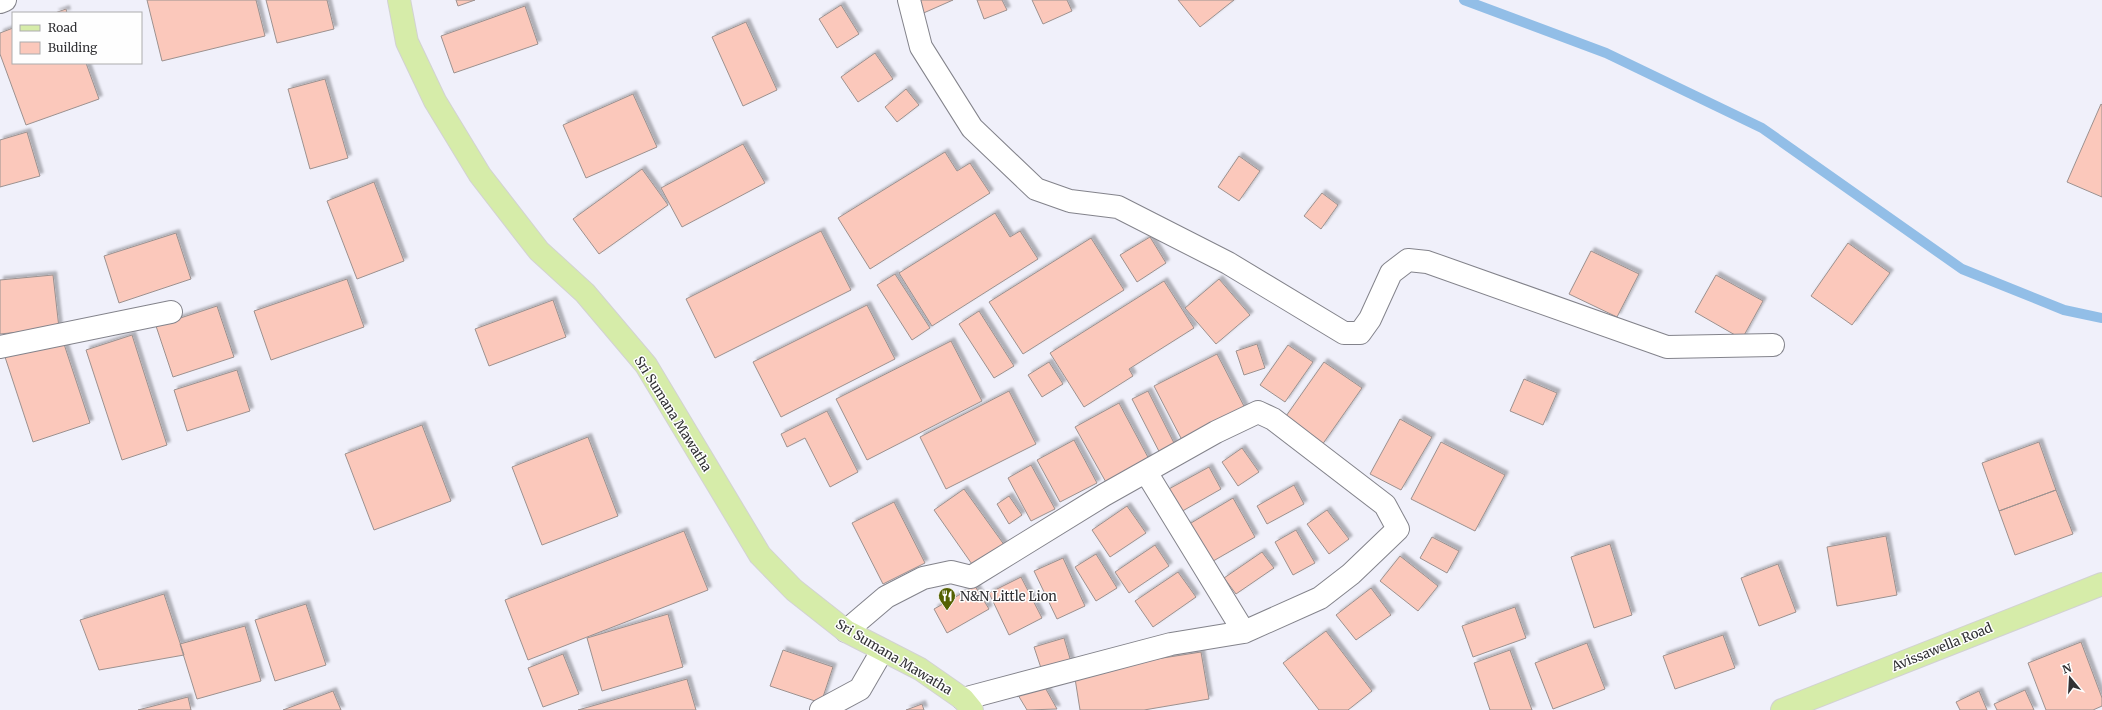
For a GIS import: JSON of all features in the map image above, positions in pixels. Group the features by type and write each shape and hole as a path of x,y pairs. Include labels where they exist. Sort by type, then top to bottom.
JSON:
{"main road":[{"name":"Sri Sumana Mawatha","path":"399,0 407,42 435,101 480,175 539,251 585,293 646,365 760,555 794,590 846,631 882,651 920,669 968,704"},
{"name":"Avissawella Road","path":"1782,710 2102,584"}],"street":[{"path":"0,2 5,0"},
{"path":"909,0 921,47 972,128 1036,189 1070,201 1118,207 1228,262 1344,333 1360,333 1370,319 1391,273 1408,260 1427,262 1667,347 1773,345"},
{"path":"0,347 170,312"},
{"path":"846,631 886,597 923,578 951,572 971,577 1146,472 1216,432 1258,412 1273,419 1385,505 1398,529 1351,574 1320,598 1244,632 1171,644 968,704"},
{"path":"1146,472 1244,632"},
{"path":"821,710 860,689 882,651"}],"building":[{"path":"147,0 256,0 265,36 162,61"},
{"path":"266,0 327,0 334,29 277,43"},
{"path":"456,0 475,0 458,6"},
{"path":"912,0 953,0 919,15"},
{"path":"977,0 1002,0 1007,10 984,19"},
{"path":"1032,0 1067,0 1072,11 1043,24"},
{"path":"1178,0 1234,0 1200,27"},
{"path":"841,5 859,34 837,48 819,19"},
{"path":"525,6 538,44 454,73 441,36"},
{"path":"66,9 67,12 58,12"},
{"path":"746,22 777,90 743,106 712,37"},
{"path":"12,28 12,64 86,64 99,99 26,125 0,54 0,33"},
{"path":"875,53 893,79 858,102 841,77"},
{"path":"325,79 348,158 310,169 288,89"},
{"path":"906,89 919,105 897,122 885,107"},
{"path":"633,94 657,147 586,178 563,125"},
{"path":"2101,104 2102,105 2102,197 2067,182"},
{"path":"27,132 40,176 0,187 0,140"},
{"path":"743,144 765,183 682,227 661,188"},
{"path":"945,152 957,171 970,163 990,193 870,269 838,218"},
{"path":"1239,156 1260,171 1239,201 1218,187"},
{"path":"642,169 668,205 599,254 573,219"},
{"path":"374,182 404,261 357,279 327,201"},
{"path":"1322,193 1338,205 1321,229 1304,216"},
{"path":"995,213 1010,237 1020,231 1038,259 932,326 899,273"},
{"path":"821,231 851,290 715,358 686,299"},
{"path":"176,233 191,279 119,303 104,256"},
{"path":"1150,237 1166,263 1137,282 1120,255"},
{"path":"1091,238 1124,290 1023,354 989,302"},
{"path":"1848,243 1890,273 1852,325 1811,296"},
{"path":"1591,251 1639,274 1617,317 1569,294"},
{"path":"895,274 930,328 912,340 877,285"},
{"path":"53,275 59,328 0,334 0,280"},
{"path":"1716,275 1763,301 1742,339 1695,312"},
{"path":"347,279 364,327 271,360 254,311"},
{"path":"1219,279 1250,315 1216,344 1185,308"},
{"path":"1164,281 1194,328 1129,369 1133,376 1084,407 1050,353"},
{"path":"553,300 566,337 489,366 475,329"},
{"path":"867,305 895,359 781,417 753,362"},
{"path":"217,306 234,357 173,377 156,326"},
{"path":"979,311 1014,366 994,378 959,324"},
{"path":"132,335 167,445 122,460 86,350"},
{"path":"62,338 90,423 33,442 5,357"},
{"path":"951,341 982,401 867,460 836,399"},
{"path":"1257,344 1265,368 1244,375 1236,351"},
{"path":"1288,345 1313,362 1285,402 1260,385"},
{"path":"1217,354 1246,410 1183,442 1154,386"},
{"path":"1049,362 1063,384 1042,397 1028,375"},
{"path":"1324,362 1362,388 1322,445 1284,419"},
{"path":"237,370 250,411 187,431 174,390"},
{"path":"1524,379 1557,393 1543,425 1510,411"},
{"path":"1009,391 1036,444 946,489 920,437"},
{"path":"1148,391 1179,453 1164,461 1132,399"},
{"path":"1119,403 1150,461 1107,484 1075,427"},
{"path":"827,411 858,472 830,487 805,438 787,447 781,434"},
{"path":"1400,419 1432,437 1401,490 1370,474"},
{"path":"422,425 451,501 374,530 345,454"},
{"path":"588,437 618,516 542,545 512,467"},
{"path":"1074,440 1097,483 1060,502 1037,460"},
{"path":"1441,442 1505,475 1475,531 1411,499"},
{"path":"2039,442 2056,490 1999,511 1982,463"},
{"path":"1242,448 1259,472 1238,486 1222,462"},
{"path":"1031,465 1055,509 1031,521 1008,478"},
{"path":"1209,467 1221,489 1179,513 1167,490"},
{"path":"1294,485 1304,504 1267,524 1257,506"},
{"path":"964,489 1005,546 974,567 934,510"},
{"path":"2056,490 2073,534 2015,555 1999,511"},
{"path":"1009,496 1022,515 1009,524 997,504"},
{"path":"1233,498 1255,537 1208,564 1186,526"},
{"path":"894,502 925,563 883,584 852,523"},
{"path":"1127,506 1146,533 1110,557 1092,530"},
{"path":"1327,510 1349,539 1329,554 1307,524"},
{"path":"1296,530 1315,563 1293,575 1275,542"},
{"path":"684,531 708,590 528,660 505,600"},
{"path":"1886,536 1897,595 1837,606 1827,547"},
{"path":"1432,537 1459,551 1447,573 1420,558"},
{"path":"1610,544 1632,615 1594,628 1571,557"},
{"path":"1155,545 1169,566 1129,593 1115,572"},
{"path":"1262,552 1274,568 1236,594 1224,578"},
{"path":"1096,554 1117,588 1096,601 1075,567"},
{"path":"1400,556 1438,586 1418,611 1380,581"},
{"path":"1063,558 1085,606 1057,619 1034,571"},
{"path":"1778,564 1796,612 1759,626 1741,578"},
{"path":"1178,572 1196,597 1153,627 1135,601"},
{"path":"1021,577 1042,618 1009,635 989,593"},
{"path":"975,586 989,609 947,633 934,609"},
{"path":"1371,588 1391,615 1356,640 1336,615"},
{"path":"164,594 184,655 99,670 80,620"},
{"path":"306,604 326,665 275,681 255,620"},
{"path":"1515,607 1526,638 1473,657 1462,626"},
{"path":"668,614 683,667 602,691 587,638"},
{"path":"245,626 261,681 197,699 180,644"},
{"path":"1326,631 1372,691 1348,710 1319,710 1283,663"},
{"path":"1723,635 1735,668 1675,689 1663,656"},
{"path":"1064,638 1071,662 1042,671 1034,647"},
{"path":"2081,642 2102,698 2102,706 2093,710 2046,710 2028,663"},
{"path":"1587,643 1605,689 1553,709 1535,663"},
{"path":"783,650 833,667 821,703 770,686"},
{"path":"1510,650 1532,710 1490,710 1474,663"},
{"path":"1201,652 1209,699 1144,710 1080,710 1074,672"},
{"path":"563,654 579,694 543,707 528,668"},
{"path":"687,679 696,710 578,710"},
{"path":"1042,682 1057,709 1027,710 1018,695"},
{"path":"2025,690 2034,710 1997,710 1994,704"},
{"path":"333,691 341,710 283,710"},
{"path":"1979,691 1987,710 1960,710 1956,702"},
{"path":"188,697 191,710 138,710"},
{"path":"922,704 924,710 906,710"}],"waterway":[{"path":"1464,0 1606,53 1762,128 1962,269 2064,310 2102,318"}],"place":[{"name":"N&N Little Lion","path":"947,611"}]}
